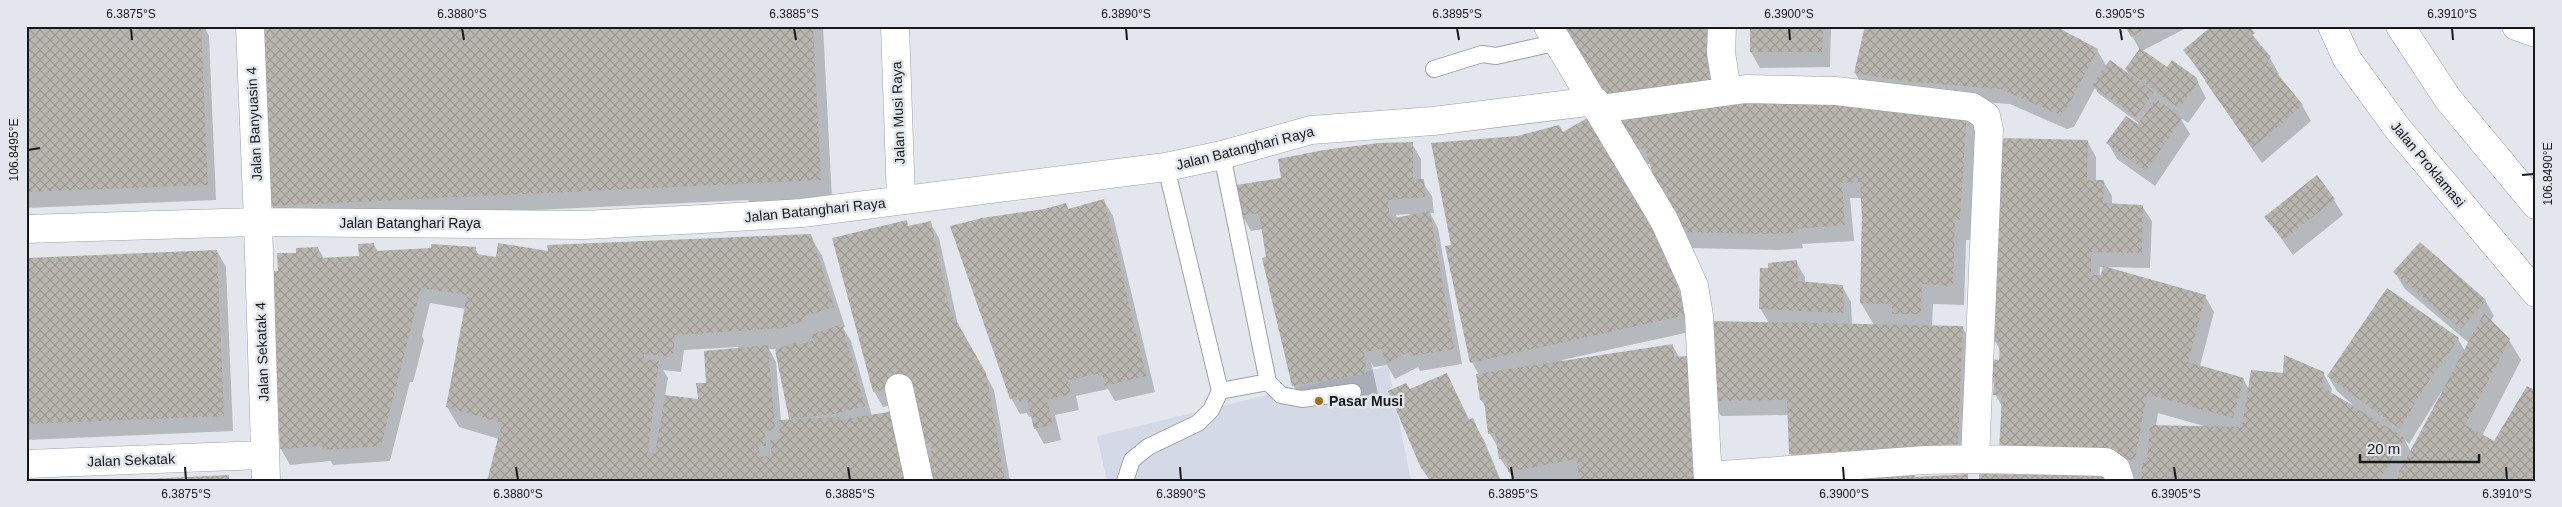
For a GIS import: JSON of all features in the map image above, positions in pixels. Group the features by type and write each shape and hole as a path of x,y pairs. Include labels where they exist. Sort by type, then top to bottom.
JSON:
{"street":[{"name":"Jalan Banyuasin 4","path":"250,26 258,222"},
{"name":"Jalan Musi Raya","path":"896,26 902,200"},
{"path":"1722,26 1721,53 1727,90"},
{"name":"Jalan Proklamasi","path":"2332,26 2347,59 2398,129 2536,293"},
{"path":"2516,26 2536,34"},
{"path":"2408,28 2448,99 2536,205"},
{"path":"1553,34 1664,220 1685,261 1694,286 1699,316 1708,478 1925,460 1975,459 2106,462 2116,468 2120,481"},
{"name":"Jalan Batanghari Raya","path":"26,229 258,222 584,225 802,213 1166,166 1222,155 1311,130 1433,121 1727,90 1836,91 1972,107 1986,116 1990,130 1975,459"},
{"name":"Jalan Sekatak 4","path":"258,222 265,468"},
{"path":"899,388 919,481"},
{"name":"Jalan Sekatak","path":"26,464 265,468"}],"lane":[{"path":"1434,69 1482,54 1496,56 1553,34"},
{"path":"1222,155 1268,382 1281,395 1302,399 1353,392"},
{"path":"1125,481 1132,460 1148,447 1198,423 1211,410 1220,391 1166,166"},
{"path":"1220,391 1268,382"}],"shaded area":[{"name":"Pasar Musi","path":"1388,366 1411,481 1107,481 1097,436"}],"building":[{"path":"201,26 208,185 26,192 26,27"},
{"path":"261,26 813,26 821,180 270,206"},
{"path":"1551,26 1708,26 1711,88 1605,106"},
{"path":"1750,26 1823,26 1822,52 1750,52"},
{"path":"1865,26 2055,26 2098,49 2065,111 2058,114 2000,89 1903,81 1854,73"},
{"path":"2125,26 2151,26 2131,37"},
{"path":"2212,26 2249,26 2255,33 2252,35 2271,57 2267,61 2303,105 2252,148 2205,81 2207,79 2183,50"},
{"path":"2140,48 2167,67 2172,60 2197,78 2198,82 2179,108 2125,69"},
{"path":"2110,60 2154,92 2136,117 2092,85"},
{"path":"1739,97 1967,110 1960,220 1955,220 1953,286 1922,284 1921,314 1892,314 1892,304 1860,303 1862,218 1860,182 1842,183 1845,225 1794,229 1795,233 1678,232 1665,188 1657,189 1645,148 1630,149 1609,110"},
{"path":"2156,99 2182,118 2146,171 2106,143 2126,116 2138,124"},
{"path":"1589,117 1667,255 1686,315 1470,363 1445,246 1451,245 1431,143 1517,136 1559,125 1563,132"},
{"path":"1996,138 2088,140 2087,180 2104,180 2103,203 2143,205 2142,253 2091,252 2091,275 2101,275 2103,266 2206,295 2188,362 2244,378 2233,418 2147,394 2135,460 1999,452 2002,395 1993,395 1995,377 1988,376 1989,359 1999,360 2000,342 1994,342 1996,315 1990,314"},
{"path":"1413,142 1413,179 1424,179 1425,197 1388,200 1390,219 1430,211 1454,349 1410,356 1409,352 1385,364 1382,349 1364,352 1367,374 1292,386 1262,258 1266,257 1259,213 1241,216 1236,185 1281,178 1278,159 1324,150 1379,143"},
{"path":"2317,175 2335,199 2283,240 2264,217"},
{"path":"1104,199 1146,376 1105,386 1102,373 1068,380 1071,394 1047,400 1053,425 1034,429 1027,399 1019,402 1018,397 1010,399 950,226 982,218 1044,209 1066,203 1068,209"},
{"path":"907,220 908,226 931,221 949,308 986,373 1005,481 925,481 919,454 932,451 930,443 916,446 906,385 873,392 832,238"},
{"path":"811,234 834,307 805,316 806,320 783,328 675,335 673,357 644,354 644,359 659,361 648,452 655,454 665,395 698,399 696,383 706,383 704,351 768,345 775,430 765,431 766,446 759,446 760,457 772,456 770,440 780,439 779,420 838,417 840,420 900,410 913,481 487,481 502,423 446,407 467,295 421,288 381,446 323,450 322,446 280,449 270,271 278,271 277,253 296,253 296,248 318,247 319,258 359,256 358,244 374,243 375,251 431,248 431,244 476,247 476,254 496,257 498,243 548,251 547,245"},
{"path":"2420,242 2486,300 2461,329 2393,272"},
{"path":"217,250 224,416 26,424 26,258"},
{"path":"1797,260 1798,281 1843,285 1844,313 1759,309 1760,268 1768,268 1768,263"},
{"path":"2387,288 2459,338 2424,388 2400,429 2327,376"},
{"path":"2484,313 2510,339 2465,425 2494,441 2527,386 2536,391 2536,481 2397,481 2399,472"},
{"path":"1710,321 1963,326 1958,444 1789,454 1787,400 1710,401"},
{"path":"842,324 865,406 834,414 789,419 775,350 796,342 797,346 813,340 811,335"},
{"path":"1673,344 1674,357 1688,356 1696,481 1580,481 1576,459 1508,472 1507,458 1499,459 1495,433 1488,434 1484,400 1480,400 1476,374"},
{"path":"2284,355 2324,372 2322,387 2405,438 2379,481 2372,481 2366,477 2365,481 2141,481 2142,463 2147,463 2150,425 2242,427 2251,370 2283,373"},
{"path":"1447,373 1468,420 1473,418 1500,481 1431,481 1421,468 1388,391 1406,383 1410,389"},
{"path":"1913,471 1915,477 1968,474 1968,481 1827,481"},
{"path":"1979,474 2103,475 2104,481 1979,481"},
{"path":"229,475 229,481 147,481 147,479"}],"place":[{"name":"Pasar Musi","path":"1319,401"}]}
